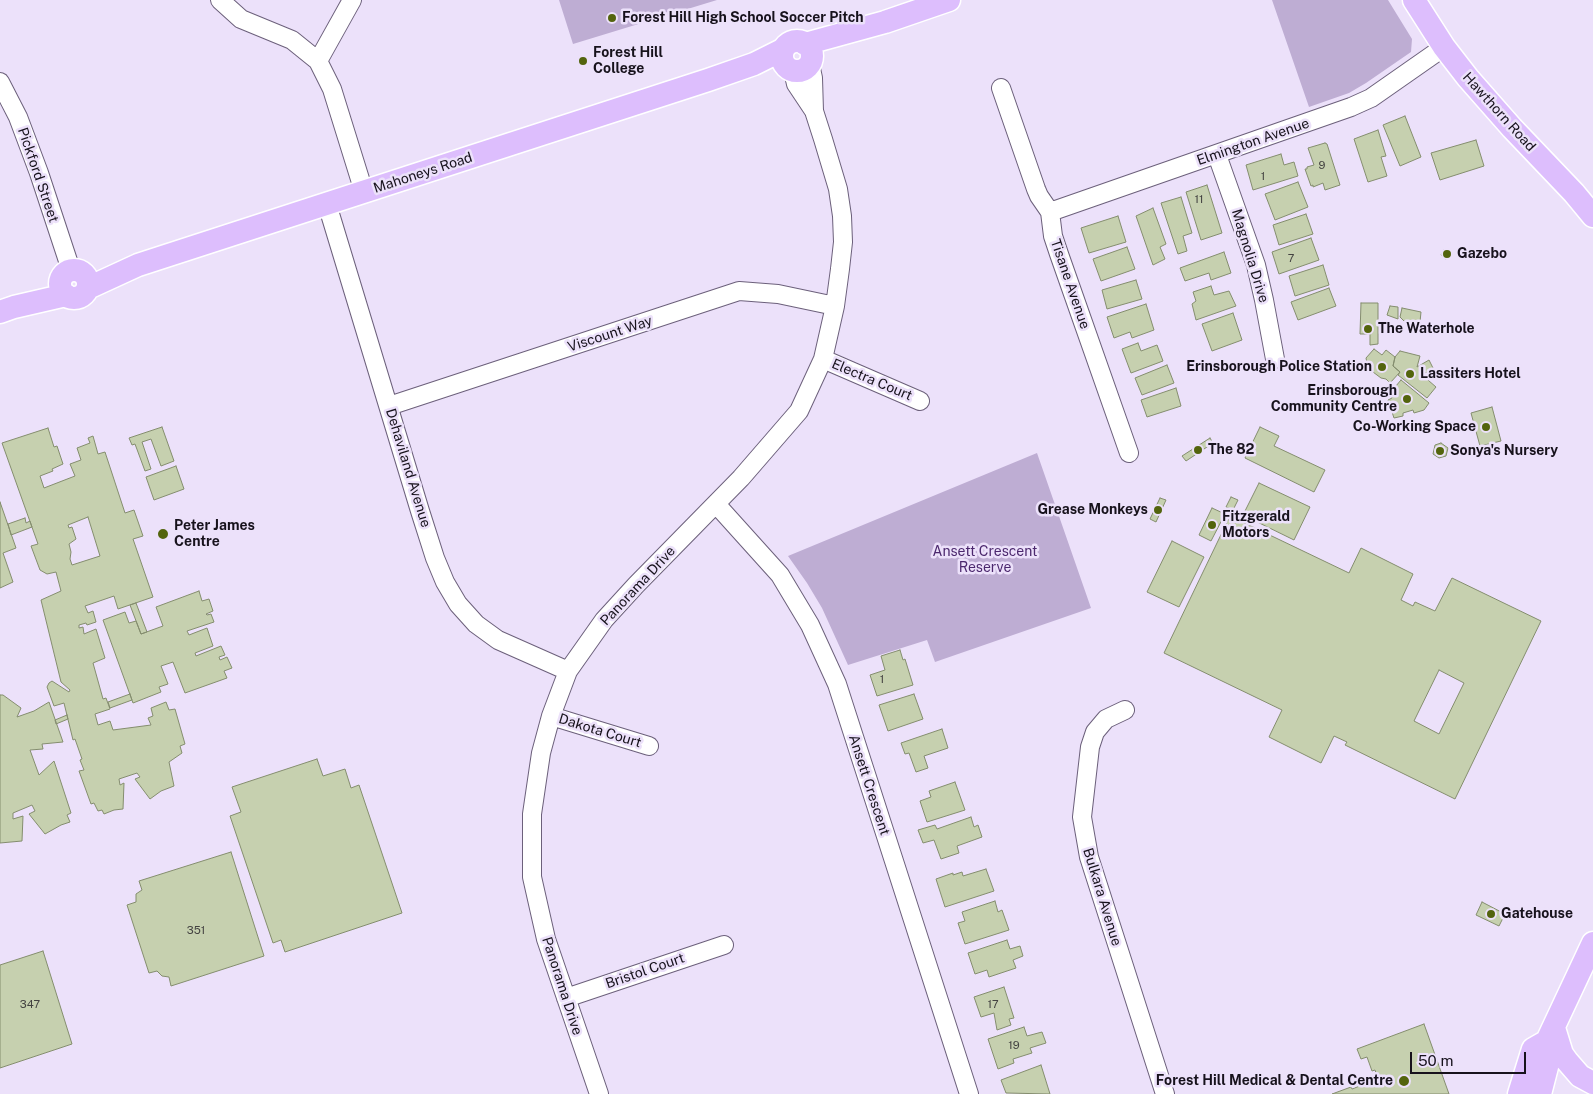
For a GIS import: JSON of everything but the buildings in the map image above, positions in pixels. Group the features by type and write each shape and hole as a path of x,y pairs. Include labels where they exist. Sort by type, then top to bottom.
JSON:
{"main road":[{"name":"Mahoneys Road","path":"7,310 73,280 138,265 708,80 757,73 774,73 885,22 950,0"},
{"name":"Hawthorn Road","path":"1414,0 1444,47 1473,84 1593,216"},
{"path":"1540,1094 1549,1059 1550,1034 1593,943"},
{"path":"1550,1034 1562,1054 1580,1076 1593,1083"},
{"path":"1519,1094 1533,1049 1550,1034"}],"street":[{"path":"220,0 242,19 292,40 318,61 332,89 364,192"},
{"path":"318,61 352,0"},
{"name":"Elmington Avenue","path":"1050,212 1362,103 1444,47"},
{"name":"Panorama Drive","path":"598,1094 546,939 532,877 532,814 541,753 551,716 568,671 604,620 741,478 799,412 823,359 835,306 843,242 842,216 831,162 814,111 813,78 799,60"},
{"name":"Pickford Street","path":"0,82 18,118 39,173 73,280"},
{"name":"Tisane Avenue","path":"1001,88 1036,189 1050,212 1053,236 1129,453"},
{"name":"Magnolia Drive","path":"1217,155 1256,265 1275,359"},
{"name":"Dehaviland Avenue","path":"327,204 435,558 445,582 458,604 476,624 498,640 568,671"},
{"name":"Viscount Way","path":"389,406 739,292 778,294 835,306"},
{"name":"Electra Court","path":"823,359 920,401"},
{"name":"Ansett Crescent","path":"716,504 780,575 810,624 837,684 969,1094"},
{"name":"Bulkara Avenue","path":"1125,710 1106,719 1095,732 1090,747 1082,817 1089,857 1164,1094"},
{"name":"Dakota Court","path":"551,716 649,746"},
{"name":"Bristol Court","path":"566,998 724,945"}],"green space":[{"name":"Forest Hill High School Soccer Pitch","path":"559,0 717,0 573,44"},
{"path":"1272,0 1388,0 1412,39 1411,52 1349,93 1309,107"},
{"name":"Ansett Crescent Reserve","path":"1037,453 1091,608 935,662 927,640 848,665 822,608 788,556"}],"place":[{"name":"Forest Hill High School Soccer Pitch","path":"612,18"},
{"name":"Forest Hill College","path":"583,61"},
{"name":"Gazebo","path":"1447,254"},
{"name":"The Waterhole","path":"1368,329"},
{"name":"Erinsborough Police Station","path":"1382,367"},
{"name":"Lassiters Hotel","path":"1410,374"},
{"name":"Erinsborough Community Centre","path":"1407,399"},
{"name":"Co-Working Space","path":"1486,427"},
{"name":"The 82","path":"1198,450"},
{"name":"Sonya's Nursery","path":"1440,451"},
{"name":"Grease Monkeys","path":"1158,510"},
{"name":"Fitzgerald Motors","path":"1212,525"},
{"name":"Peter James Centre","path":"163,534"},
{"name":"Gatehouse","path":"1491,914"},
{"name":"Forest Hill Medical & Dental Centre","path":"1404,1081"}]}
